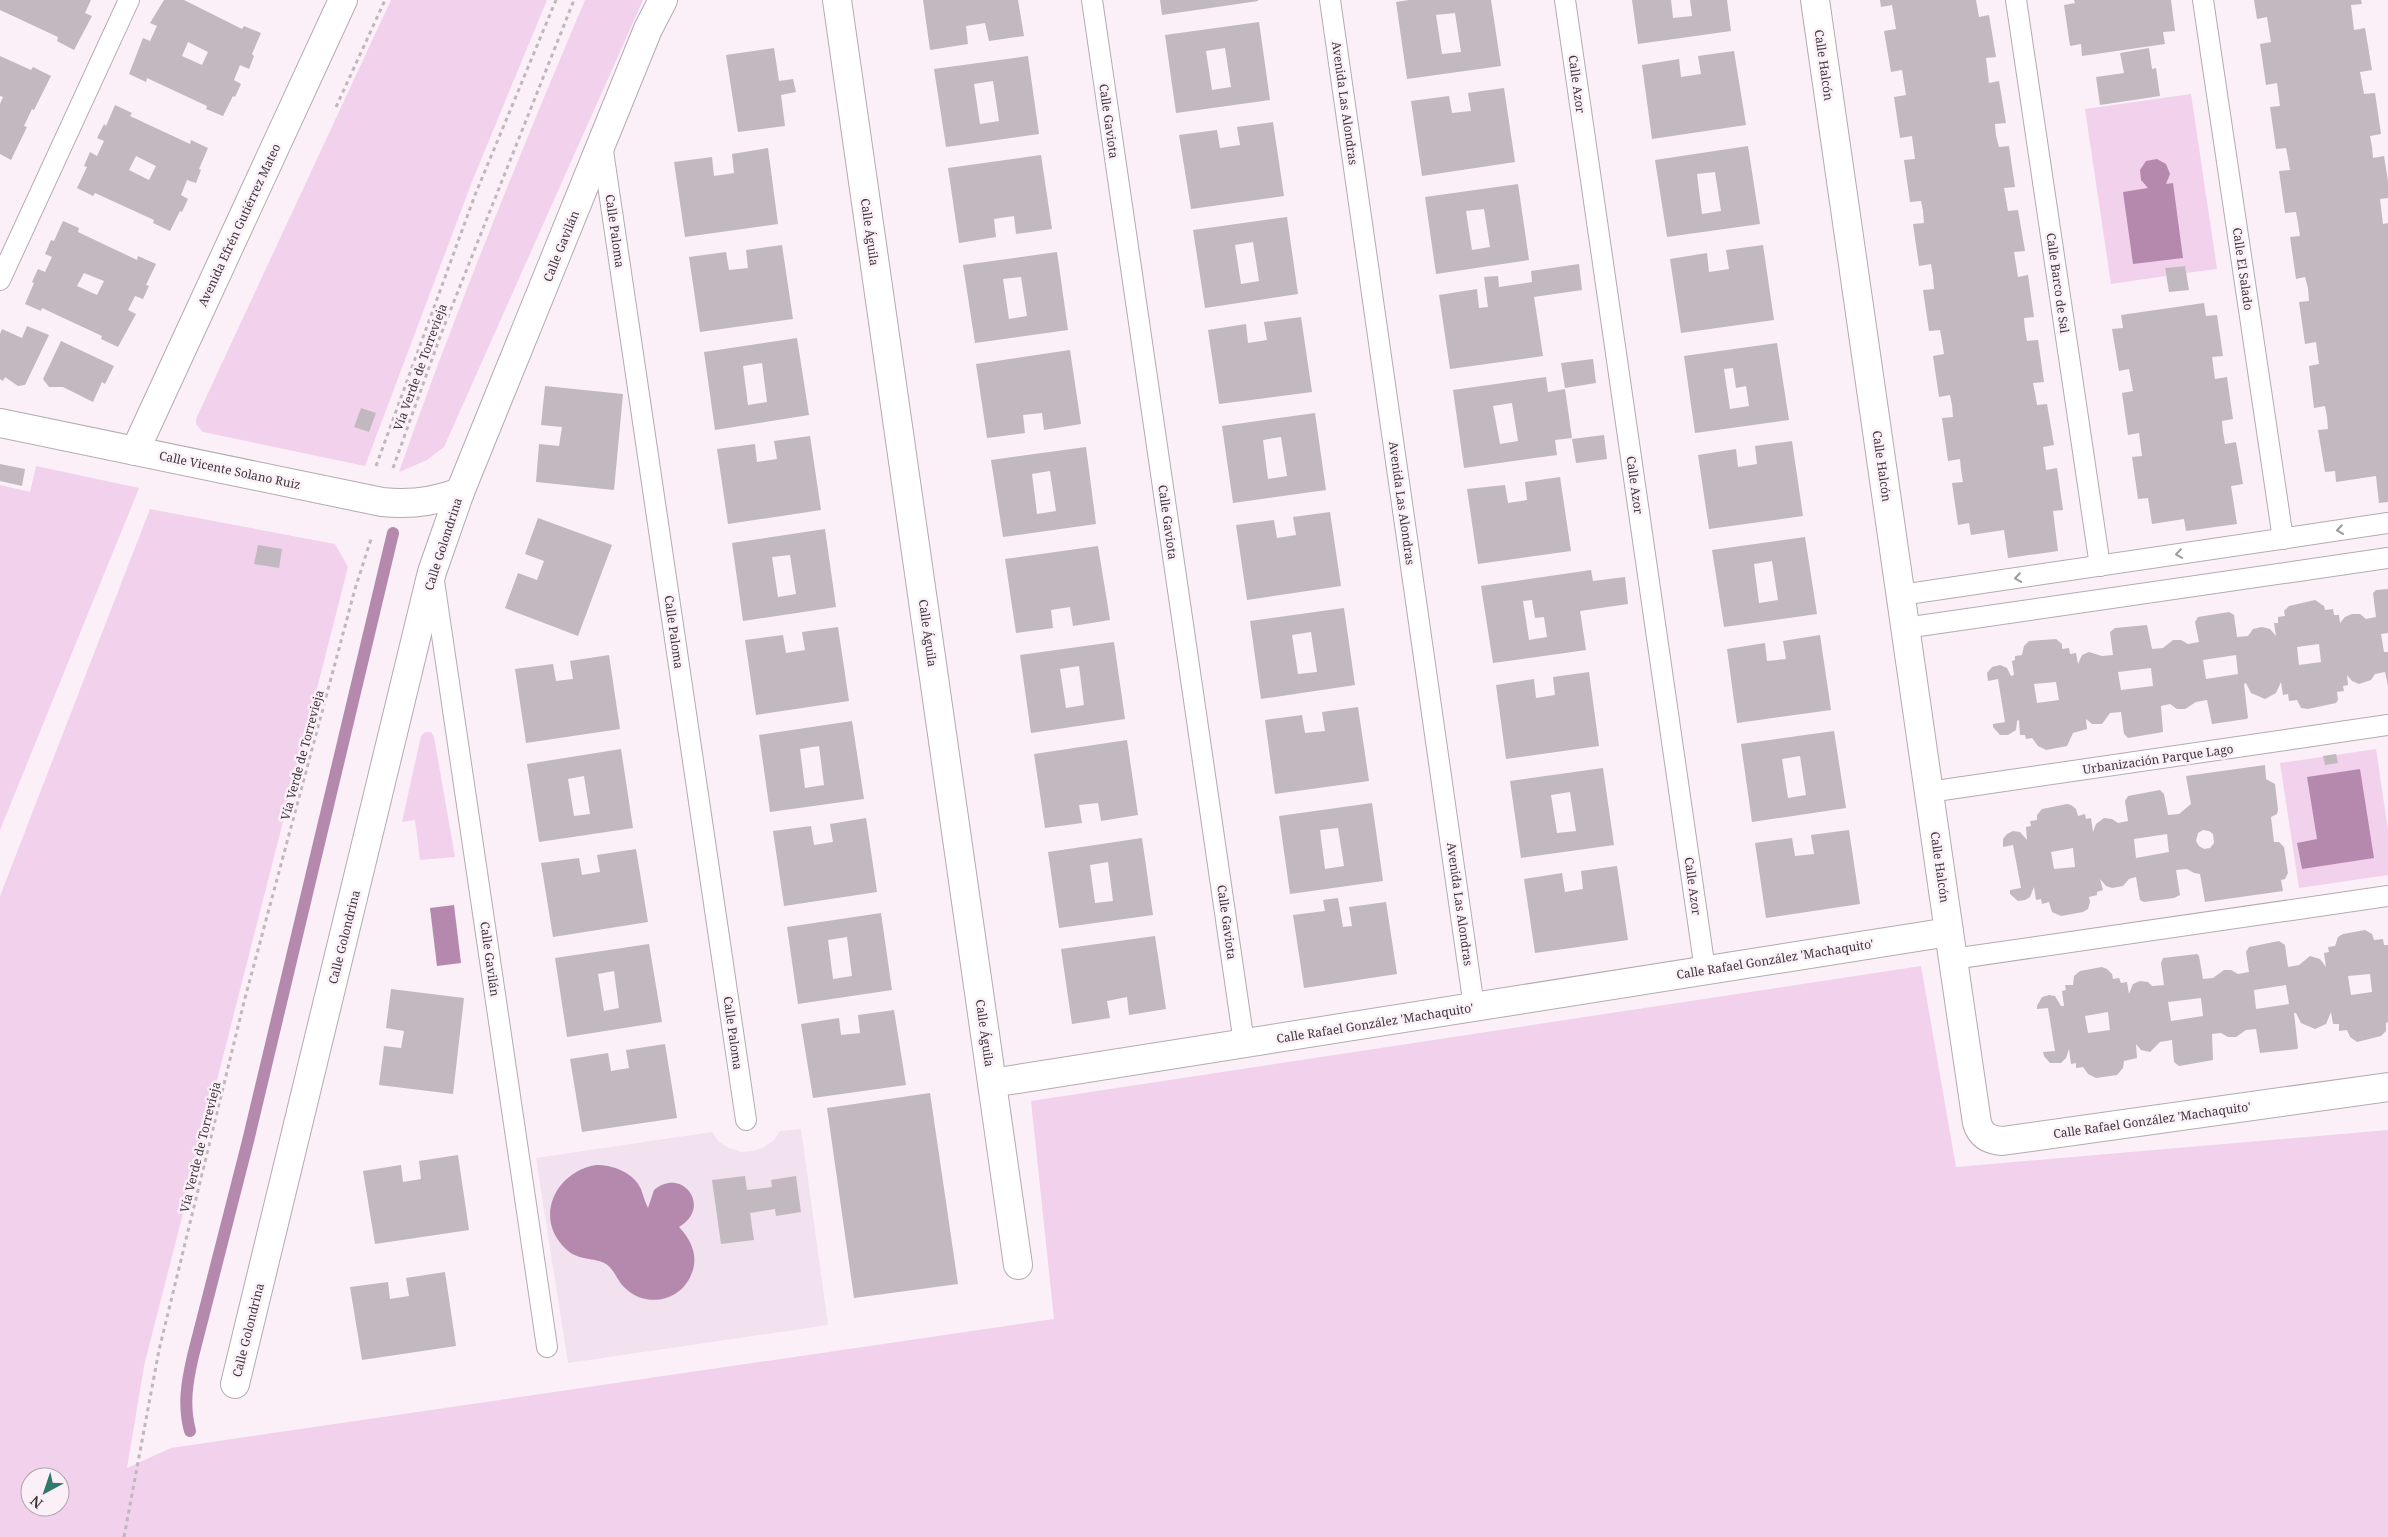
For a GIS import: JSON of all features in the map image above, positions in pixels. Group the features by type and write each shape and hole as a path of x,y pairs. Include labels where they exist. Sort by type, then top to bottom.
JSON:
{"street":[{"name":"Avenida Efrén Gutiérrez Mateo","path":"135,451 343,0"},
{"name":"Calle Gavilán","path":"460,492 648,29 663,0"},
{"name":"Calle Águila","path":"837,0 1018,1265"},
{"name":"Calle Halcón","path":"1814,0 1949,932"},
{"name":"Calle Vicente Solano Ruiz","path":"0,422 382,502 403,505 423,503 460,492"},
{"name":"Calle Golondrina","path":"235,1384 432,572 460,492"},
{"name":"Calle Rafael González 'Machaquito'","path":"992,1083 1949,932 1977,1123 1979,1129 1988,1139 2002,1141 2388,1087"}],"lane":[{"path":"0,280 129,0"},
{"name":"Calle Gaviota","path":"1092,0 1244,1043"},
{"name":"Avenida Las Alondras","path":"1330,0 1474,1007"},
{"name":"Calle Azor","path":"1565,0 1705,970"},
{"name":"Calle Barco de Sal","path":"2016,0 2100,566"},
{"name":"Calle El Salado","path":"2203,0 2283,539"},
{"name":"Calle Paloma","path":"602,144 746,1120"},
{"path":"1901,595 2388,523"},
{"path":"1905,628 2388,558"},
{"name":"Calle Gavilán","path":"432,572 547,1347"},
{"name":"Urbanización Parque Lago","path":"1929,792 2388,726"},
{"path":"1953,959 2388,896"}],"path":[{"path":"335,108 386,0"},
{"path":"370,470 376,468 475,195 556,0"},
{"name":"Vía Verde de Torrevieja","path":"124,1537 159,1350 244,1002 355,589 403,436 441,334 574,0"}],"shaded area":[{"path":"391,0 547,0 473,179 365,466 203,432 196,424 196,419"},
{"path":"585,0 643,0 444,447 427,460 399,472 442,353 488,235"},
{"path":"2191,94 2217,269 2186,273 2185,266 2165,268 2166,276 2111,284 2085,109"},
{"path":"2157,159 2166,164 2170,174 2166,184 2173,183 2183,258 2133,264 2123,192 2148,188 2141,180 2140,170 2146,161"},
{"path":"36,466 139,488 0,830 0,485 30,492"},
{"path":"150,509 335,544 348,567 144,1366 127,1468 171,1448 1054,1319 1031,1101 1921,966 1956,1167 2388,1130 2388,1537 0,1537 0,896"},
{"path":"425,732 431,732 434,737 455,857 420,860 415,820 402,822 421,736"},
{"path":"2376,749 2388,830 2388,875 2299,888 2280,763"},
{"path":"2360,769 2374,858 2302,869 2297,843 2317,839 2307,777"},
{"path":"454,905 461,963 437,966 430,908"},
{"path":"801,1129 828,1325 568,1363 536,1158 712,1132 719,1142 729,1148 741,1152 753,1151 764,1147 774,1140 780,1131"},
{"path":"596,1165 616,1168 633,1178 641,1189 648,1208 654,1190 665,1184 674,1183 683,1186 690,1192 693,1200 693,1209 689,1219 679,1227 691,1244 694,1256 693,1268 686,1284 671,1296 652,1300 633,1294 622,1285 612,1269 606,1264 597,1260 576,1256 567,1250 557,1238 551,1225 550,1212 553,1199 559,1187 581,1169"}],"building":[{"path":"0,0 91,0 85,13 92,16 74,50 57,41 58,37 0,10"},
{"path":"164,0 184,0 242,29 244,26 261,33 252,54 254,56 249,69 240,65 234,80 241,84 223,116 206,109 207,106 147,78 146,82 129,74 143,38 150,41 157,26 150,23","holes":["188,42 208,52 202,65 182,56"]},
{"path":"923,0 1018,0 1024,36 989,41 985,23 966,26 968,44 930,50"},
{"path":"1160,0 1258,0 1258,1 1162,15"},
{"path":"1409,0 1491,0 1501,66 1407,79 1396,2","holes":["1455,13 1461,52 1442,54 1436,15"]},
{"path":"1632,0 1671,0 1673,18 1692,16 1690,0 1727,0 1731,31 1638,44"},
{"path":"1880,0 1976,0 1979,17 1989,15 1996,57 1986,58 1989,83 1999,81 2006,123 1995,124 1996,135 1999,147 2009,146 2015,187 2004,188 2008,211 2018,210 2025,251 2014,252 2018,277 2028,275 2034,317 2024,318 2025,329 2027,341 2038,340 2044,382 2033,383 2037,405 2047,404 2054,445 2043,447 2046,470 2057,468 2063,510 2053,511 2058,551 2008,558 2004,530 1971,535 1969,523 1958,525 1952,483 1963,482 1960,459 1948,461 1942,418 1953,417 1952,405 1950,395 1939,397 1933,356 1944,354 1940,330 1929,331 1923,290 1934,289 1933,276 1931,264 1919,266 1913,224 1924,223 1923,211 1921,201 1910,202 1904,160 1915,159 1912,136 1900,138 1894,97 1906,95 1902,70 1891,72 1884,31 1896,29 1892,5 1881,7"},
{"path":"2074,0 2171,0 2175,31 2163,32 2165,44 2082,56 2081,44 2070,46 2064,5 2075,3"},
{"path":"2254,0 2361,0 2362,4 2351,5 2354,30 2365,28 2372,70 2360,72 2364,94 2375,93 2381,134 2370,136 2373,158 2384,156 2388,181 2388,198 2380,199 2383,224 2388,223 2388,502 2379,503 2376,476 2336,482 2335,471 2325,472 2318,430 2328,429 2327,417 2325,406 2314,408 2309,366 2319,364 2316,342 2305,344 2299,302 2309,301 2308,288 2305,277 2296,279 2290,237 2300,236 2296,212 2285,213 2279,171 2290,170 2286,148 2276,149 2270,107 2280,106 2277,83 2266,85 2260,44 2271,42 2267,17 2257,19"},
{"path":"1259,22 1270,100 1176,113 1165,35","holes":["1225,48 1231,87 1212,90 1206,51"]},
{"path":"774,48 779,81 793,79 796,92 781,95 785,126 738,132 726,55"},
{"path":"2149,48 2152,69 2156,68 2160,96 2100,105 2096,77 2124,73 2120,53"},
{"path":"1734,51 1746,125 1652,139 1642,65 1679,59 1681,77 1701,74 1698,56"},
{"path":"0,56 31,70 33,67 51,76 34,110 32,109 24,126 27,127 11,160 0,154 0,104 3,97 0,96"},
{"path":"1028,56 1039,134 946,147 934,69","holes":["993,81 999,121 980,124 974,84"]},
{"path":"1504,88 1515,162 1422,176 1411,101 1449,96 1452,113 1471,111 1468,93"},
{"path":"115,105 132,113 130,116 190,144 191,140 208,148 199,169 201,170 196,183 187,180 181,195 188,199 170,231 153,223 154,220 95,193 93,196 77,188 87,167 84,166 90,152 97,156 104,141 97,138 104,124 106,126","holes":["136,156 156,166 149,180 129,170"]},
{"path":"1273,122 1284,196 1191,209 1179,135 1217,130 1220,148 1240,145 1237,127"},
{"path":"1748,146 1760,224 1667,237 1655,160","holes":["1715,172 1721,211 1702,214 1697,174"]},
{"path":"768,148 778,224 685,237 674,162 712,157 714,176 734,173 732,154"},
{"path":"1041,155 1052,229 1016,234 1014,216 994,219 996,237 959,243 948,168"},
{"path":"1518,184 1529,260 1436,274 1425,197","holes":["1484,209 1490,247 1472,250 1466,211"]},
{"path":"1287,217 1298,294 1205,308 1193,230","holes":["1253,242 1259,281 1241,284 1235,245"]},
{"path":"63,221 79,228 78,232 137,260 138,256 156,264 146,285 149,286 143,299 135,296 128,310 136,314 118,347 101,339 102,336 42,308 41,311 25,304 38,269 45,272 52,257 45,254 51,240 54,241","holes":["84,273 104,281 97,295 77,286"]},
{"path":"782,245 793,319 700,332 689,257 726,252 729,270 748,268 746,250"},
{"path":"1763,245 1774,320 1681,333 1670,259 1707,253 1709,272 1729,269 1726,250"},
{"path":"1057,252 1068,330 975,343 963,265","holes":["1021,277 1027,316 1009,319 1003,279"]},
{"path":"1579,264 1582,290 1534,297 1543,356 1450,369 1439,295 1477,289 1479,308 1488,307 1484,277 1498,276 1499,287 1532,282 1531,271"},
{"path":"2185,266 2189,290 2169,292 2165,268"},
{"path":"2204,303 2206,316 2217,315 2223,356 2212,357 2215,379 2227,377 2233,419 2222,421 2223,432 2225,444 2236,442 2243,484 2231,486 2237,524 2186,531 2184,519 2152,524 2148,498 2138,499 2132,457 2142,456 2139,433 2128,435 2122,393 2133,391 2129,369 2119,371 2112,329 2123,328 2121,315"},
{"path":"1301,317 1312,392 1219,404 1208,330 1246,324 1248,343 1267,340 1264,322"},
{"path":"27,326 49,335 25,385 18,386 5,377 3,381 0,379 0,334 2,329 22,338"},
{"path":"797,338 809,415 715,430 704,352","holes":["762,363 767,402 748,405 743,366"]},
{"path":"61,341 114,366 105,384 102,382 93,402 63,387 49,387 43,379"},
{"path":"1777,343 1789,420 1695,433 1684,356","holes":["1733,368 1736,388 1746,386 1749,406 1730,409 1724,369"]},
{"path":"1070,350 1081,424 1044,430 1042,413 1023,415 1025,433 987,438 976,364"},
{"path":"1593,359 1596,383 1565,388 1561,363"},
{"path":"1546,377 1548,392 1565,389 1572,438 1555,440 1557,455 1464,468 1453,390","holes":["1512,403 1518,441 1500,444 1493,406"]},
{"path":"545,386 623,394 614,490 536,482 539,444 559,446 562,427 541,425"},
{"path":"361,408 376,413 369,432 354,427"},
{"path":"1315,413 1326,490 1233,503 1222,426","holes":["1281,437 1287,476 1268,479 1263,440"]},
{"path":"1604,435 1607,459 1576,463 1572,439"},
{"path":"810,436 821,510 728,524 717,449 755,444 757,462 777,459 774,441"},
{"path":"1792,441 1803,516 1709,529 1698,455 1736,449 1738,467 1757,464 1755,446"},
{"path":"1086,447 1096,524 1003,537 991,460","holes":["1050,471 1056,511 1037,514 1032,474"]},
{"path":"0,464 25,469 22,486 0,481"},
{"path":"1560,477 1571,551 1478,564 1467,489 1505,485 1508,503 1527,500 1525,482"},
{"path":"1330,512 1341,586 1247,600 1236,525 1274,520 1277,538 1296,535 1293,517"},
{"path":"538,518 612,545 578,636 505,608 518,573 537,580 544,561 525,554"},
{"path":"825,529 836,607 743,621 732,543","holes":["790,555 796,594 778,597 772,557"]},
{"path":"1805,537 1817,614 1724,627 1712,550","holes":["1772,561 1778,600 1759,603 1754,564"]},
{"path":"258,545 282,549 279,568 254,564"},
{"path":"1098,546 1110,620 1073,626 1070,607 1051,610 1053,628 1016,633 1005,559"},
{"path":"1591,570 1593,581 1625,577 1628,604 1580,611 1586,650 1493,663 1481,586","holes":["1532,600 1535,618 1544,617 1547,637 1529,640 1523,601"]},
{"path":"2388,589 2388,633 2381,634 2384,652 2388,652 2388,686 2385,672 2375,674 2371,680 2359,684 2352,681 2347,675 2348,685 2343,686 2344,691 2337,692 2338,700 2336,703 2308,709 2301,708 2297,700 2289,701 2288,694 2283,695 2281,682 2276,693 2265,699 2251,693 2246,683 2244,684 2248,718 2246,719 2212,724 2207,700 2196,702 2185,709 2177,709 2170,704 2161,706 2163,732 2128,738 2124,734 2121,712 2110,713 2102,724 2092,724 2086,719 2087,729 2073,733 2067,746 2046,750 2038,746 2032,738 2026,739 2025,735 2020,735 2019,720 2017,721 2016,730 2008,735 2000,735 1993,727 1993,724 2005,722 1998,679 1988,681 1987,673 1992,667 2000,665 2007,668 2011,676 2014,675 2012,661 2015,660 2015,656 2022,655 2024,646 2029,641 2056,639 2062,644 2062,649 2069,648 2070,654 2076,653 2078,664 2082,655 2089,652 2102,656 2113,655 2110,632 2115,628 2147,625 2152,649 2163,648 2173,640 2181,640 2188,644 2199,642 2195,622 2198,617 2229,612 2234,615 2237,637 2248,636 2253,629 2262,627 2270,629 2276,636 2274,623 2278,623 2278,617 2285,616 2284,611 2289,606 2315,600 2324,606 2325,610 2333,609 2334,615 2339,615 2340,623 2345,617 2352,614 2360,614 2366,619 2376,617 2373,593 2376,590","holes":["2319,644 2321,662 2299,665 2297,647","2236,655 2238,674 2206,679 2203,660","2151,668 2153,686 2121,690 2118,672","2056,682 2059,700 2037,703 2034,684"]},
{"path":"1344,608 1355,685 1261,699 1250,621","holes":["1311,632 1317,672 1298,674 1292,635"]},
{"path":"838,627 849,701 756,715 745,640 783,635 786,653 805,650 802,632"},
{"path":"1820,635 1831,710 1737,723 1727,649 1765,643 1767,661 1786,659 1783,641"},
{"path":"1114,642 1125,719 1031,733 1020,655","holes":["1079,666 1084,705 1066,708 1060,669"]},
{"path":"609,655 620,729 526,743 515,669 553,664 556,681 573,679 570,661"},
{"path":"1589,672 1599,746 1506,759 1496,685 1534,679 1536,698 1555,695 1553,677"},
{"path":"1358,707 1369,781 1275,794 1265,720 1302,715 1305,733 1325,731 1322,712"},
{"path":"852,721 864,799 770,812 759,735","holes":["819,746 824,785 805,788 800,749"]},
{"path":"1834,731 1846,808 1752,822 1741,744","holes":["1800,756 1806,795 1788,798 1782,759"]},
{"path":"1127,740 1138,815 1101,821 1098,803 1079,805 1082,823 1045,828 1034,754"},
{"path":"621,749 633,828 539,842 527,764","holes":["584,776 590,814 574,816 568,779"]},
{"path":"2336,754 2338,763 2325,765 2323,756"},
{"path":"2265,765 2266,779 2275,784 2278,810 2277,814 2271,817 2274,842 2279,842 2284,847 2288,873 2285,879 2281,880 2283,891 2205,902 2200,874 2187,869 2176,870 2180,895 2174,898 2144,902 2140,900 2136,877 2129,879 2123,886 2112,888 2106,886 2100,879 2103,890 2097,892 2097,895 2089,897 2088,909 2083,912 2061,916 2052,912 2049,902 2042,904 2041,899 2036,900 2034,887 2030,897 2025,900 2018,901 2010,894 2010,890 2021,888 2013,845 2003,847 2003,839 2013,831 2020,832 2027,840 2026,827 2031,826 2030,821 2037,820 2037,815 2042,809 2067,804 2071,805 2076,809 2078,816 2085,814 2086,819 2091,818 2093,832 2096,824 2104,818 2112,819 2118,823 2128,821 2125,801 2128,796 2160,790 2164,794 2168,815 2179,814 2191,804 2186,776","holes":["2203,830 2213,834 2214,843 2210,848 2204,849 2196,841 2198,833","2167,834 2169,852 2136,858 2134,839","2073,848 2075,867 2054,869 2051,852"]},
{"path":"1603,768 1614,845 1521,858 1510,781","holes":["1570,792 1576,831 1557,833 1551,795"]},
{"path":"1372,803 1383,881 1290,894 1279,816","holes":["1338,828 1344,866 1325,869 1320,830"]},
{"path":"866,818 877,892 784,906 773,831 811,826 814,845 833,842 830,824"},
{"path":"1849,830 1860,904 1766,918 1755,843 1792,838 1795,856 1814,854 1811,835"},
{"path":"1142,838 1153,915 1059,928 1048,852","holes":["1108,862 1113,901 1095,903 1090,865"]},
{"path":"636,849 648,922 553,937 541,863 579,858 582,875 600,872 597,855"},
{"path":"1617,866 1628,940 1535,953 1524,879 1562,873 1565,892 1583,889 1581,871"},
{"path":"1338,898 1343,927 1352,926 1349,907 1386,902 1397,974 1304,988 1293,915 1325,911 1323,900"},
{"path":"881,913 892,990 798,1004 787,927","holes":["847,937 852,976 833,979 828,940"]},
{"path":"2365,930 2372,934 2374,940 2383,939 2384,945 2388,945 2388,1022 2386,1023 2386,1031 2381,1036 2357,1042 2350,1037 2347,1030 2339,1031 2339,1024 2333,1024 2331,1012 2326,1024 2315,1029 2301,1023 2296,1013 2294,1013 2297,1049 2260,1053 2256,1029 2246,1030 2236,1037 2228,1037 2221,1033 2212,1034 2213,1060 2179,1066 2174,1062 2172,1040 2160,1042 2150,1052 2141,1050 2136,1044 2137,1058 2124,1061 2123,1068 2117,1075 2096,1078 2088,1074 2083,1067 2076,1068 2076,1063 2071,1064 2069,1049 2066,1058 2061,1063 2050,1063 2044,1056 2043,1052 2055,1051 2048,1008 2037,1009 2037,1006 2042,997 2049,995 2055,996 2061,1006 2064,1006 2062,991 2066,990 2065,985 2073,985 2074,976 2080,971 2102,967 2107,969 2112,974 2113,979 2119,978 2121,983 2127,982 2129,994 2133,984 2140,981 2148,982 2152,986 2164,985 2161,963 2163,958 2197,954 2203,979 2213,978 2224,970 2231,970 2238,974 2249,972 2246,952 2249,947 2279,941 2285,945 2288,967 2299,965 2310,956 2320,959 2326,967 2324,953 2329,952 2328,947 2335,946 2338,937 2343,934","holes":["2370,974 2372,992 2351,995 2348,976","2286,985 2289,1004 2256,1009 2254,990","2201,998 2203,1016 2171,1021 2168,1002","2108,1012 2110,1030 2088,1033 2085,1016"]},
{"path":"1155,936 1166,1009 1129,1015 1127,997 1107,1001 1110,1018 1072,1024 1061,949"},
{"path":"649,944 662,1022 567,1037 555,958","holes":["614,971 619,1008 604,1011 598,974"]},
{"path":"391,989 464,998 453,1094 379,1085 384,1046 401,1048 404,1031 386,1028"},
{"path":"894,1010 906,1085 813,1098 801,1024 839,1018 841,1035 860,1033 858,1015"},
{"path":"665,1044 677,1118 582,1132 570,1059 608,1053 611,1071 629,1068 626,1050"},
{"path":"930,1093 958,1284 854,1298 827,1108"},
{"path":"458,1155 469,1230 375,1244 363,1171 401,1165 403,1182 421,1179 419,1161"},
{"path":"745,1176 747,1190 772,1187 771,1180 796,1176 801,1212 776,1216 775,1209 750,1213 754,1240 721,1244 712,1180"},
{"path":"445,1272 456,1346 362,1360 350,1287 388,1282 390,1299 409,1296 406,1278"}],"waterway":[{"path":"190,1431 187,1394 193,1356 248,1141 393,533"}]}
